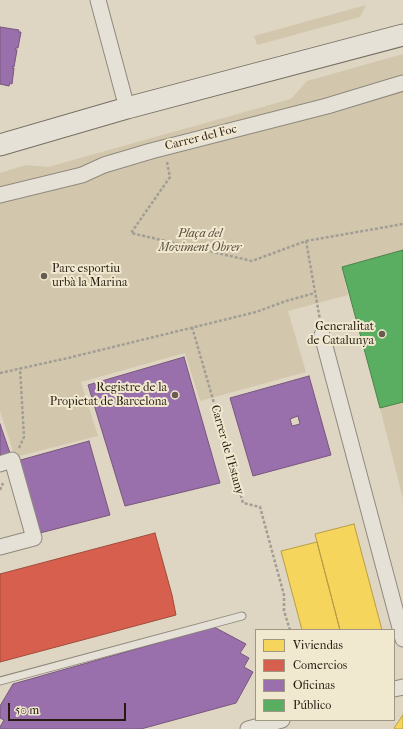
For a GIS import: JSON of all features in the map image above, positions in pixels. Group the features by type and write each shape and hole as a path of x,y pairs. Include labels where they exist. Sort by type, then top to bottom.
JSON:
{"street":[{"path":"98,0 127,108"},
{"path":"0,145 127,108 403,35"},
{"name":"Carrer del Foc","path":"0,195 82,175 104,165 151,150 165,148 327,106 403,83"},
{"path":"322,335 403,639"},
{"path":"0,547 34,538 6,462"},
{"path":"248,729 278,721"}],"lane":[{"path":"0,681 242,616"}],"path":[{"path":"165,148 170,177 131,233 252,261 306,241 403,224"},
{"path":"306,241 322,335"},
{"path":"0,372 68,358 256,312 286,300 315,294"},
{"name":"Carrer de l'Estany","path":"192,327 243,503 260,507 284,595 284,611 290,629"},
{"path":"0,490 6,462 14,457 24,437 20,368"}],"green space":[{"path":"366,5 360,17 257,45 254,36"},
{"name":"Plaça del Moviment Obrer","path":"403,54 403,251 342,267 348,295 288,311 306,372 200,401 185,353 81,382 98,436 15,457 0,411 0,173 26,165 48,167 291,99 307,81"},
{"path":"403,402 403,499 380,408"}],"building: Viviendas":[{"path":"354,524 382,629 340,629 315,534"},
{"path":"317,542 340,629 302,629 281,551"},
{"path":"403,715 403,729 395,729 394,728"}],"building: Comercios":[{"path":"155,533 176,615 0,662 0,574"}],"building: Oficinas":[{"path":"0,27 19,30 18,32 21,32 18,48 15,49 17,50 14,67 13,66 12,68 14,68 12,84 10,83 9,86 0,84"},
{"path":"184,357 220,483 125,506 88,385"},
{"path":"309,376 331,455 253,476 230,398","holes":["298,416 300,424 292,426 290,419"]},
{"path":"0,424 11,456 0,459"},
{"path":"89,441 110,515 36,534 17,461"},
{"path":"214,627 246,644 240,653 249,658 244,667 253,672 236,703 141,729 0,729 4,720 0,718 0,706 13,684"}],"building: Público":[{"name":"Generalitat de Catalunya","path":"403,250 403,402 380,408 342,267"}],"place":[{"name":"Parc esportiu urbà la Marina","path":"44,276"},
{"name":"Generalitat de Catalunya","path":"382,334"},
{"name":"Registre de la Propietat de Barcelona","path":"175,395"}]}
